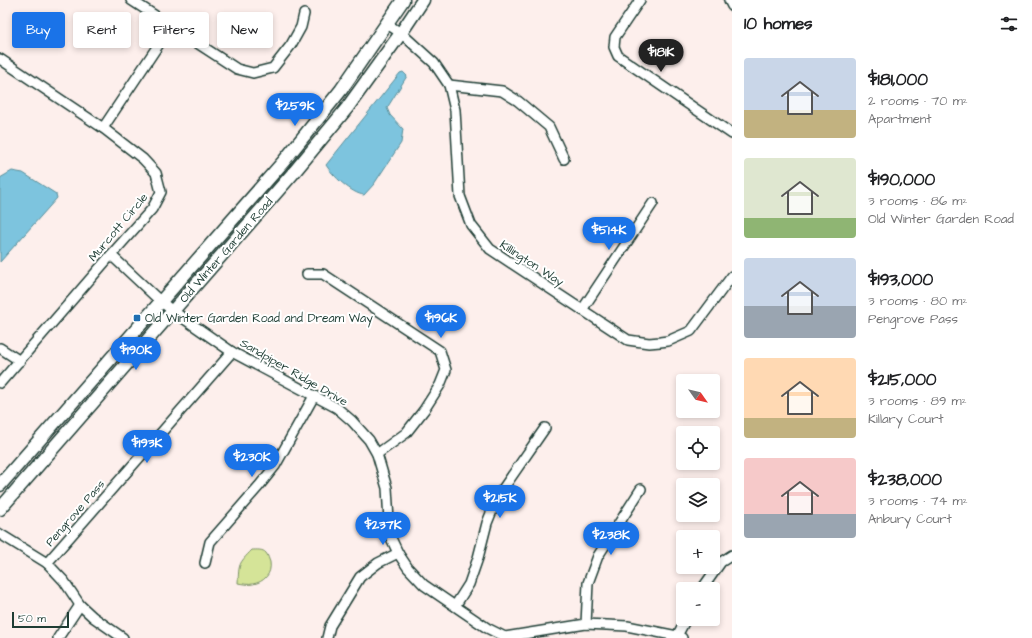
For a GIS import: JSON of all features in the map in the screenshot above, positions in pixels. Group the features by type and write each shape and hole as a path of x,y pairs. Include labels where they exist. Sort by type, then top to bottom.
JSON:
{"main road":[{"name":"Old Winter Garden Road","path":"0,485 284,161 341,90 403,0"},
{"name":"Old Winter Garden Road","path":"0,509 300,166 347,108 401,34 423,0"}],"street":[{"path":"131,0 149,12"},
{"path":"640,0 615,37 614,47 618,56 732,134"},
{"path":"729,0 732,6"},
{"path":"205,48 237,69 253,73 273,68 291,45 302,27 304,14"},
{"name":"Killington Way","path":"387,24 401,34 434,63 449,85 455,110 460,196 471,225 490,249 628,340 649,343 668,341 691,331 732,276"},
{"path":"103,128 156,48"},
{"name":"Murcott Circle","path":"0,59 103,128 143,159 156,173 161,192 152,209 0,383"},
{"path":"449,85 502,91 518,101 549,127 564,159"},
{"path":"582,310 653,203"},
{"name":"Sandpiper Ridge Drive","path":"111,255 160,301 232,352 337,408 352,421 368,440 377,454 386,488 390,536 398,553 408,568 424,585 487,628 505,637 586,624 627,626 680,637"},
{"path":"308,274 323,274 440,351 446,370 440,385 424,410 406,433 377,454"},
{"path":"0,348 20,361"},
{"name":"Pengrove Pass","path":"47,563 232,352"},
{"path":"204,563 210,542 275,466 314,396"},
{"path":"455,606 469,584 478,558 487,523 498,496 545,428"},
{"path":"586,624 588,583 598,556 641,489"},
{"path":"0,534 47,563 64,581 80,605 93,617 123,638"},
{"path":"327,638 330,626 360,577 378,563 398,553"},
{"path":"707,582 721,562 732,555"},
{"path":"58,638 80,605"},
{"path":"680,637 684,626"}],"green space":[{"path":"252,550 261,550 267,554 270,562 270,570 264,579 257,583 238,583 240,565 244,558"}],"water":[{"path":"403,72 407,76 387,108 390,115 403,129 401,143 374,184 364,195 359,194 348,188 326,165 400,73"},
{"path":"12,171 23,173 56,194 57,198 0,262 0,178"}],"place":[{"name":"Old Winter Garden Road and Dream Way","path":"137,318"}]}
